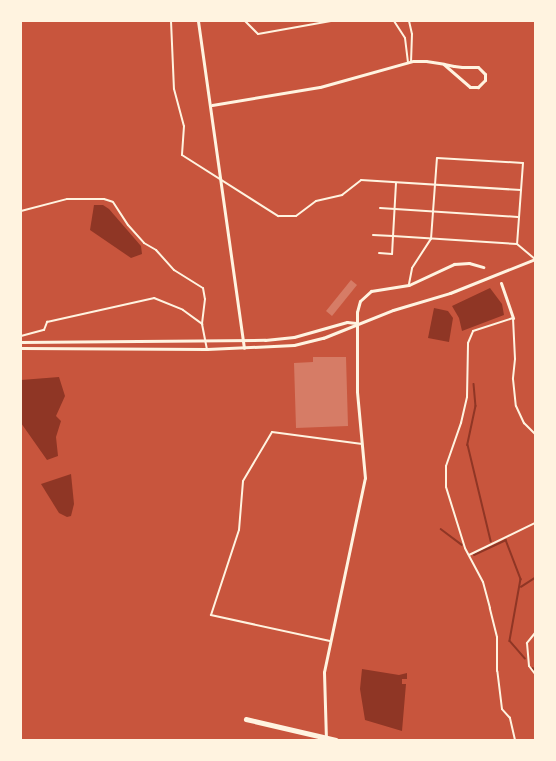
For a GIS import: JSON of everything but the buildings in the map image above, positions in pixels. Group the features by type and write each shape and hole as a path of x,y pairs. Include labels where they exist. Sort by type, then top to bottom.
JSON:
{"highway":[{"path":"246,719 336,740"}],"street":[{"path":"171,21 174,89 184,126 182,155 223,184 278,216 292,216 316,201 342,195 361,180 521,190"},
{"path":"198,21 212,105 244,348"},
{"path":"245,21 258,34 331,21"},
{"path":"394,21 405,38 409,62"},
{"path":"409,21 412,34 409,62"},
{"path":"212,105 320,87 409,62 444,64 480,68 484,74 483,83 478,87 470,87 444,64"},
{"path":"409,285 412,268 431,239 437,158 523,163 518,244"},
{"path":"379,253 392,254 396,183"},
{"path":"21,211 67,199 105,199 113,202 128,225 144,243 156,250 174,270 203,288 205,299 202,324 207,349"},
{"path":"380,208 519,218"},
{"path":"21,348 207,349 294,345 323,338 358,323 450,293 535,259 518,244 373,235"},
{"path":"326,740 323,710 324,672 365,478 357,392 357,312 365,295 370,291 409,285 454,264 469,263 483,267"},
{"path":"501,283 513,318 516,406 524,423 535,434"},
{"path":"21,336 44,330 47,322 154,298 183,310 202,324"},
{"path":"513,318 473,331 468,343 467,397 461,423 446,466 448,496 469,555 483,582 490,609 497,637 497,671 502,709 510,718 515,740"},
{"path":"21,342 294,337 347,322 358,323"},
{"path":"330,640 211,615 239,530 243,481 272,432 362,444"},
{"path":"469,555 535,523"},
{"path":"535,633 527,643 529,666 535,674"}],"shaded area":[{"path":"94,205 103,205 109,209 141,246 142,254 131,258 90,230"},
{"path":"490,288 502,304 504,315 462,331 459,318 452,306"},
{"path":"434,308 448,311 453,318 449,342 428,338"},
{"path":"59,377 65,396 56,416 61,421 56,437 58,456 47,460 21,423 21,380"},
{"path":"71,474 74,504 71,516 67,517 59,513 41,484"},
{"path":"362,669 399,675 407,673 407,679 402,679 402,684 406,684 402,731 365,720 360,689"}],"waterway":[{"path":"474,384 476,406 468,445 491,541"},
{"path":"441,529 462,545"},
{"path":"474,555 506,540 521,579 510,641 525,658"},
{"path":"521,587 535,578"}]}
